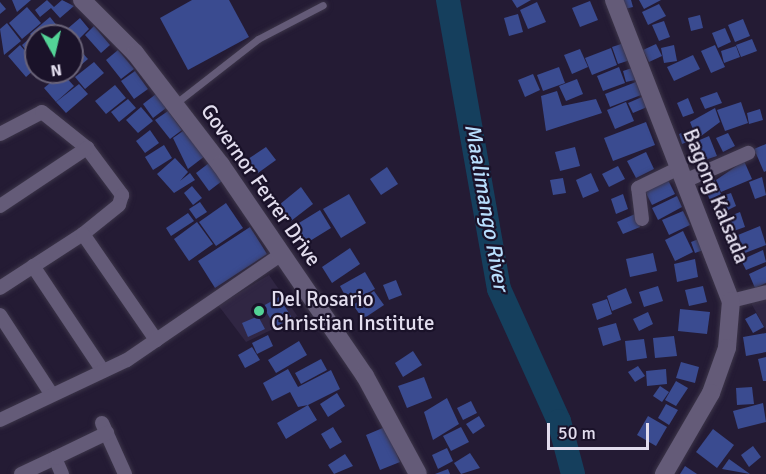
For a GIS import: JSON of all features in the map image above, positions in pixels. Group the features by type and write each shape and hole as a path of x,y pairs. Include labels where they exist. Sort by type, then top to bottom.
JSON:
{"main road":[{"name":"Governor Ferrer Drive","path":"82,0 176,103 365,376 418,474"},
{"name":"Bagong Kalsada","path":"614,0 684,173 731,301 727,348 711,393 664,474"}],"street":[{"path":"0,134 42,112 87,148 122,195 119,205 83,234 0,288"},
{"path":"0,206 87,148"},
{"path":"642,219 638,188 748,153"},
{"path":"83,234 156,340"},
{"path":"0,420 103,371 156,340 282,254"},
{"path":"33,266 103,371"},
{"path":"731,301 766,292"},
{"path":"0,315 52,395"},
{"path":"21,474 55,458 104,428 125,474"},
{"path":"55,458 62,474"}],"lane":[{"path":"176,103 258,39 323,5"}],"shaded area":[{"name":"Del Rosario Christian Institute","path":"269,275 298,317 246,342 218,305"},
{"path":"766,295 766,330 751,303"}],"building":[{"path":"12,0 31,0 17,12"},
{"path":"47,0 54,7 62,0 74,6 60,18 51,8 40,17 35,10"},
{"path":"192,0 229,0 249,37 188,70 160,18"},
{"path":"512,0 531,0 517,8"},
{"path":"622,0 631,0 633,7 625,9"},
{"path":"639,0 661,0 644,9"},
{"path":"590,1 598,20 580,27 572,8"},
{"path":"0,2 6,9 0,14"},
{"path":"537,2 546,22 528,29 520,10"},
{"path":"659,4 666,16 648,25 642,12"},
{"path":"27,7 41,23 24,24 22,39 9,23"},
{"path":"518,14 523,32 509,36 504,18"},
{"path":"700,15 703,28 691,31 688,18"},
{"path":"50,17 56,24 42,24"},
{"path":"80,18 89,29 84,34 84,24 73,24"},
{"path":"743,19 750,36 735,42 728,25"},
{"path":"664,21 670,37 659,41 652,25"},
{"path":"7,23 21,41 4,55 0,29"},
{"path":"94,26 110,45 101,53 85,35"},
{"path":"725,28 731,42 718,48 712,33"},
{"path":"752,39 757,51 741,57 736,45"},
{"path":"624,43 630,60 618,64 612,47"},
{"path":"656,44 662,56 649,62 643,50"},
{"path":"20,45 24,50 24,75 8,56"},
{"path":"674,45 677,61 664,63 661,48"},
{"path":"715,45 725,67 711,73 701,51"},
{"path":"736,46 740,57 724,63 721,51"},
{"path":"611,48 617,65 592,75 585,58"},
{"path":"580,49 588,67 572,74 564,55"},
{"path":"118,50 134,69 121,79 106,60"},
{"path":"693,55 700,69 674,81 667,67"},
{"path":"94,62 104,73 85,89 81,84 84,84 84,70"},
{"path":"559,67 565,83 543,91 537,75"},
{"path":"619,67 625,83 603,91 597,76"},
{"path":"632,68 635,80 626,82 623,71"},
{"path":"135,71 148,89 134,99 121,81"},
{"path":"533,74 540,90 525,97 518,80"},
{"path":"577,79 583,94 566,101 559,86"},
{"path":"636,82 641,95 610,107 605,94"},
{"path":"49,84 72,84 74,86 56,102 44,88"},
{"path":"79,84 88,94 66,113 56,102"},
{"path":"115,85 126,98 106,114 95,101"},
{"path":"557,91 562,106 596,99 602,113 546,131 541,96"},
{"path":"717,92 722,103 705,109 700,98"},
{"path":"156,94 166,108 153,118 143,104"},
{"path":"642,97 647,107 633,113 628,103"},
{"path":"688,98 694,113 683,117 677,103"},
{"path":"128,99 136,108 119,122 111,112"},
{"path":"626,102 634,121 615,129 607,110"},
{"path":"741,102 748,123 725,131 717,110"},
{"path":"141,107 153,121 138,133 126,120"},
{"path":"715,108 720,122 697,139 690,122"},
{"path":"760,109 763,120 749,124 747,113"},
{"path":"168,111 182,130 170,139 155,120"},
{"path":"646,122 655,145 613,161 604,138"},
{"path":"691,129 695,139 682,144 679,134"},
{"path":"150,130 159,143 145,153 136,141"},
{"path":"183,131 205,156 188,169 173,138"},
{"path":"728,133 735,146 723,152 716,138"},
{"path":"709,136 717,156 702,161 695,142"},
{"path":"766,144 766,171 764,172 754,149"},
{"path":"164,145 172,158 153,170 145,157"},
{"path":"266,147 276,160 258,173 248,159"},
{"path":"575,147 580,166 560,171 555,152"},
{"path":"646,152 654,169 636,178 627,161"},
{"path":"175,158 188,172 180,181 190,173 195,180 174,193 157,174"},
{"path":"744,161 752,179 721,192 716,180"},
{"path":"209,163 222,181 209,191 196,173"},
{"path":"618,166 625,179 609,187 602,174"},
{"path":"387,167 398,184 381,195 370,179"},
{"path":"591,173 599,191 583,198 576,180"},
{"path":"666,176 675,194 652,205 643,187"},
{"path":"762,177 766,195 755,199 749,182"},
{"path":"563,178 566,193 553,195 550,180"},
{"path":"714,179 721,194 710,200 703,185"},
{"path":"192,186 202,198 193,205 184,193"},
{"path":"301,187 313,204 291,221 279,205"},
{"path":"731,193 736,206 728,210 722,196"},
{"path":"349,194 366,223 341,238 323,209"},
{"path":"623,194 628,209 616,214 611,199"},
{"path":"677,196 682,207 658,220 652,208"},
{"path":"200,202 207,212 196,219 189,209"},
{"path":"226,203 243,228 216,246 199,222"},
{"path":"320,210 331,228 305,244 294,226"},
{"path":"683,211 690,225 669,235 662,220"},
{"path":"740,212 745,227 728,233 723,219"},
{"path":"188,213 194,221 171,236 166,228"},
{"path":"635,214 640,227 623,234 617,222"},
{"path":"197,222 213,244 189,261 174,239"},
{"path":"760,226 766,245 745,253 738,235"},
{"path":"250,227 267,254 215,288 198,261"},
{"path":"683,231 693,252 675,261 665,240"},
{"path":"701,238 706,249 695,253 691,242"},
{"path":"350,248 360,264 332,283 322,267"},
{"path":"763,250 766,262 746,270 741,260"},
{"path":"653,253 657,271 630,277 626,259"},
{"path":"695,259 698,277 677,282 674,264"},
{"path":"766,266 766,283 755,288 749,274"},
{"path":"365,272 375,289 349,303 340,286"},
{"path":"396,280 402,295 389,300 383,285"},
{"path":"658,286 663,301 644,307 639,292"},
{"path":"703,286 707,302 689,306 685,290"},
{"path":"626,288 632,303 612,311 607,296"},
{"path":"374,291 384,305 363,319 353,305"},
{"path":"279,297 292,318 275,327 263,306"},
{"path":"607,299 612,314 597,320 592,304"},
{"path":"680,309 710,312 707,334 678,331"},
{"path":"648,312 653,324 639,331 633,319"},
{"path":"756,313 764,327 753,333 745,319"},
{"path":"258,316 265,329 248,337 242,323"},
{"path":"616,323 621,340 603,346 598,328"},
{"path":"766,333 766,352 746,356 743,337"},
{"path":"268,335 273,346 257,354 252,343"},
{"path":"674,336 677,356 655,358 653,338"},
{"path":"644,339 647,358 627,361 625,341"},
{"path":"299,341 307,355 276,373 268,360"},
{"path":"252,347 260,360 245,368 238,355"},
{"path":"413,351 422,365 403,377 395,363"},
{"path":"766,357 766,381 763,381 758,359"},
{"path":"321,359 327,370 301,384 295,373"},
{"path":"681,362 699,367 695,383 676,378"},
{"path":"638,366 645,376 635,382 628,372"},
{"path":"288,369 298,387 331,370 340,389 308,405 298,407 290,392 272,401 263,383"},
{"path":"666,369 667,384 647,386 646,371"},
{"path":"424,377 432,398 407,408 398,386"},
{"path":"676,381 688,388 676,406 665,400"},
{"path":"660,386 669,392 662,402 653,396"},
{"path":"752,387 754,404 737,405 736,388"},
{"path":"337,393 345,406 328,417 320,404"},
{"path":"447,398 459,424 433,440 424,412"},
{"path":"471,401 477,413 463,420 457,408"},
{"path":"763,403 766,422 738,429 733,411"},
{"path":"666,404 678,410 669,425 658,418"},
{"path":"308,405 317,420 286,439 277,423"},
{"path":"479,416 485,426 473,434 466,424"},
{"path":"648,416 667,427 656,446 637,435"},
{"path":"333,427 342,442 330,449 321,434"},
{"path":"385,427 400,462 380,470 366,435"},
{"path":"461,427 469,442 451,451 443,436"},
{"path":"713,429 734,445 717,468 696,452"},
{"path":"753,446 761,457 749,467 741,455"},
{"path":"447,448 453,461 438,469 432,455"},
{"path":"470,453 480,468 461,474 454,463"},
{"path":"345,454 353,466 334,474 328,465"},
{"path":"729,459 750,474 722,469"},
{"path":"685,466 697,474 680,474"},
{"path":"448,469 450,474 435,474"}],"waterway":[{"name":"Maalimango River","path":"448,0 499,289 559,421 573,474"}],"place":[{"name":"Del Rosario Christian Institute","path":"259,311"}]}
